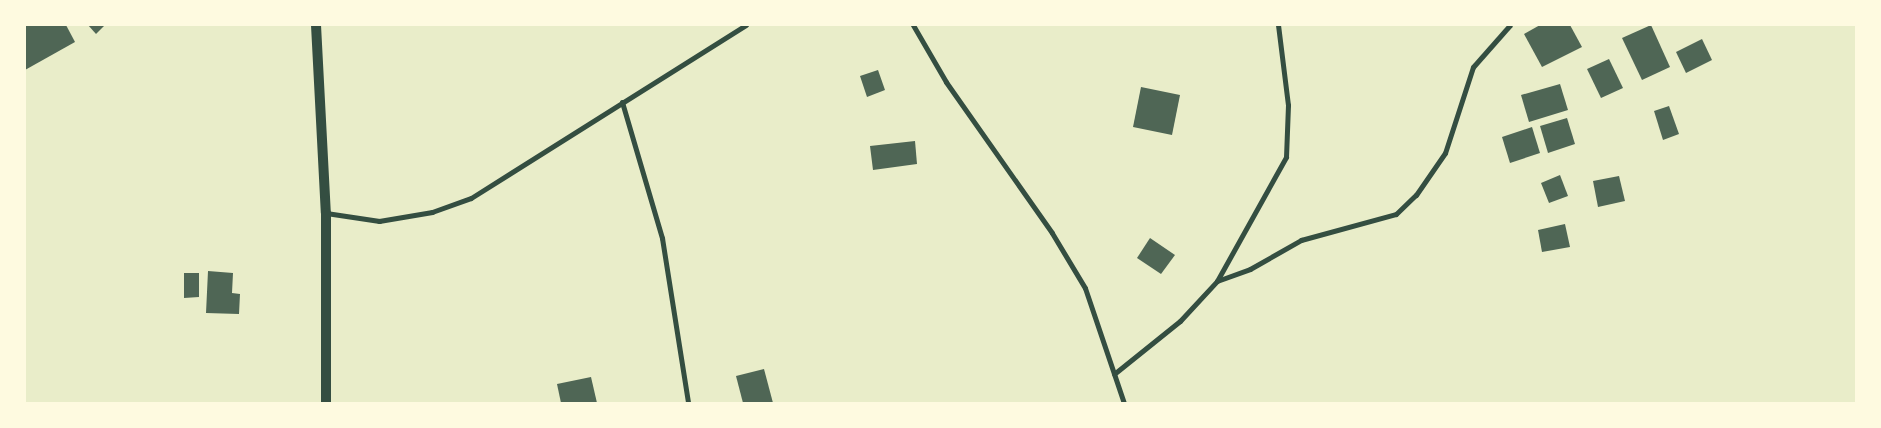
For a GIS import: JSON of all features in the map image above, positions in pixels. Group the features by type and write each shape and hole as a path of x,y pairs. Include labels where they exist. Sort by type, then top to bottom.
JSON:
{"main road":[{"path":"316,25 326,213 326,403"}],"street":[{"path":"326,213 379,221 432,212 471,198 746,25"},
{"path":"913,25 946,82 1052,233 1085,288 1124,403"},
{"path":"1114,374 1180,321 1217,281 1286,157 1288,105 1278,25"},
{"path":"1217,281 1250,269 1301,240 1396,214 1416,195 1445,153 1473,67 1510,25"},
{"path":"622,102 662,238 688,403"}],"building":[{"path":"25,25 66,25 75,42 25,70"},
{"path":"88,25 105,25 96,34"},
{"path":"1540,25 1570,25 1582,47 1542,67 1524,34"},
{"path":"1651,25 1670,67 1642,80 1622,38"},
{"path":"1702,39 1712,60 1686,73 1676,52"},
{"path":"1609,59 1623,88 1601,98 1587,69"},
{"path":"878,70 885,90 867,97 860,76"},
{"path":"1560,84 1568,110 1529,122 1521,95"},
{"path":"1141,87 1180,95 1172,135 1133,127"},
{"path":"1669,106 1679,134 1663,140 1654,111"},
{"path":"1567,118 1575,144 1548,153 1540,126"},
{"path":"1532,127 1540,153 1510,163 1502,137"},
{"path":"915,141 917,164 873,170 870,146"},
{"path":"1560,175 1568,196 1549,203 1541,183"},
{"path":"1619,176 1625,201 1598,207 1593,181"},
{"path":"1565,224 1570,247 1542,252 1538,230"},
{"path":"1150,238 1175,255 1161,274 1137,258"},
{"path":"208,271 233,273 232,293 240,294 239,314 206,313"},
{"path":"184,273 199,273 199,297 184,298"},
{"path":"764,369 773,403 743,403 736,376"},
{"path":"591,377 597,403 561,403 557,384"}]}
